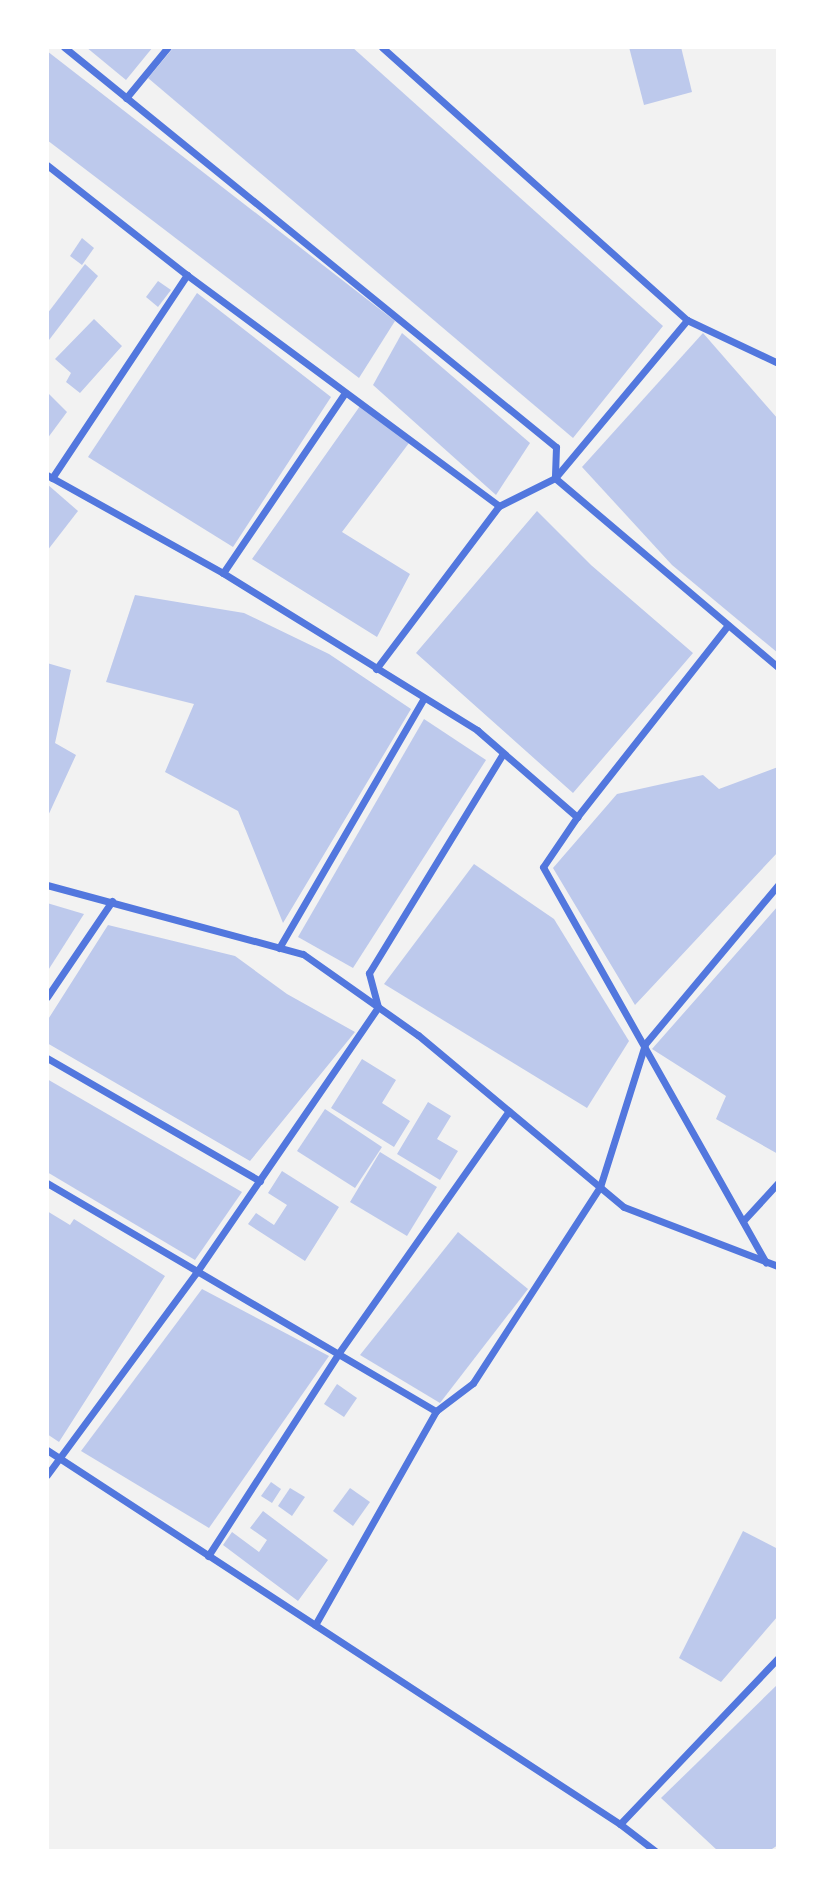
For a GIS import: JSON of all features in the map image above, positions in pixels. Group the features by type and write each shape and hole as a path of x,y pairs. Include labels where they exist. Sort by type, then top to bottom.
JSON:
{"street":[{"path":"64,47 556,447 555,478"},
{"path":"125,98 168,47"},
{"path":"382,47 687,320 778,363"},
{"path":"47,165 187,275 499,506"},
{"path":"187,275 49,477 223,573 477,730 502,755 577,817"},
{"path":"376,669 499,506 555,478 687,320"},
{"path":"223,573 345,393"},
{"path":"555,478 778,667"},
{"path":"728,625 546,856 543,867 766,1262"},
{"path":"279,948 424,698"},
{"path":"47,1475 196,1273 378,1007 369,973 502,755"},
{"path":"47,885 303,954 378,1007 624,1207 778,1266"},
{"path":"315,1625 436,1411 472,1383 600,1188 645,1044 778,885"},
{"path":"47,997 112,901"},
{"path":"47,1058 260,1181"},
{"path":"208,1556 338,1354 509,1111"},
{"path":"47,1183 196,1273 436,1411"},
{"path":"743,1221 778,1184"},
{"path":"47,1450 620,1824 654,1851"},
{"path":"620,1824 778,1658"}],"building":[{"path":"86,47 153,47 126,80"},
{"path":"174,47 352,47 663,326 573,438 148,78"},
{"path":"629,47 681,47 692,92 644,105"},
{"path":"47,51 395,321 359,378 47,140"},
{"path":"82,238 94,248 82,265 70,256"},
{"path":"85,264 98,276 49,340 47,314"},
{"path":"158,281 171,290 158,307 146,297"},
{"path":"197,293 331,397 233,547 88,457"},
{"path":"94,319 122,346 80,393 66,382 71,373 55,359"},
{"path":"402,333 530,443 496,495 373,385"},
{"path":"703,333 778,419 778,653 672,565 582,467"},
{"path":"47,392 67,412 47,439"},
{"path":"360,406 409,443 342,532 410,574 377,637 252,559"},
{"path":"47,484 78,511 47,551"},
{"path":"537,511 591,565 693,653 573,793 416,653"},
{"path":"135,595 244,613 329,654 411,709 283,923 238,811 165,772 194,704 106,682"},
{"path":"47,663 71,670 55,743 76,755 47,818"},
{"path":"424,719 486,760 353,968 298,937"},
{"path":"778,767 778,852 635,1005 553,868 617,794 703,775 719,789"},
{"path":"474,864 554,919 629,1041 587,1108 384,984"},
{"path":"47,903 84,914 47,972"},
{"path":"778,906 778,1154 716,1119 726,1096 652,1049"},
{"path":"108,925 235,956 287,994 355,1032 250,1161 47,1043 47,1021"},
{"path":"362,1059 396,1080 382,1103 410,1121 394,1147 331,1108"},
{"path":"47,1079 242,1192 195,1260 47,1172"},
{"path":"428,1102 451,1116 437,1139 458,1151 440,1180 397,1154"},
{"path":"325,1109 382,1147 355,1188 297,1151"},
{"path":"380,1152 437,1187 407,1236 350,1202"},
{"path":"282,1171 339,1207 305,1261 248,1224 256,1213 274,1225 287,1205 268,1193"},
{"path":"47,1211 70,1225 74,1219 165,1276 59,1442 47,1434"},
{"path":"458,1232 528,1289 440,1403 360,1355"},
{"path":"202,1289 329,1356 209,1528 81,1451"},
{"path":"337,1384 357,1398 344,1417 324,1404"},
{"path":"271,1482 281,1489 272,1503 261,1496"},
{"path":"290,1488 305,1497 292,1516 278,1506"},
{"path":"350,1488 370,1502 353,1526 333,1511"},
{"path":"263,1511 328,1560 298,1601 223,1545 232,1532 259,1552 267,1540 250,1528"},
{"path":"743,1531 778,1549 778,1616 721,1682 679,1658"},
{"path":"778,1684 778,1845 769,1851 718,1851 661,1798"}]}
